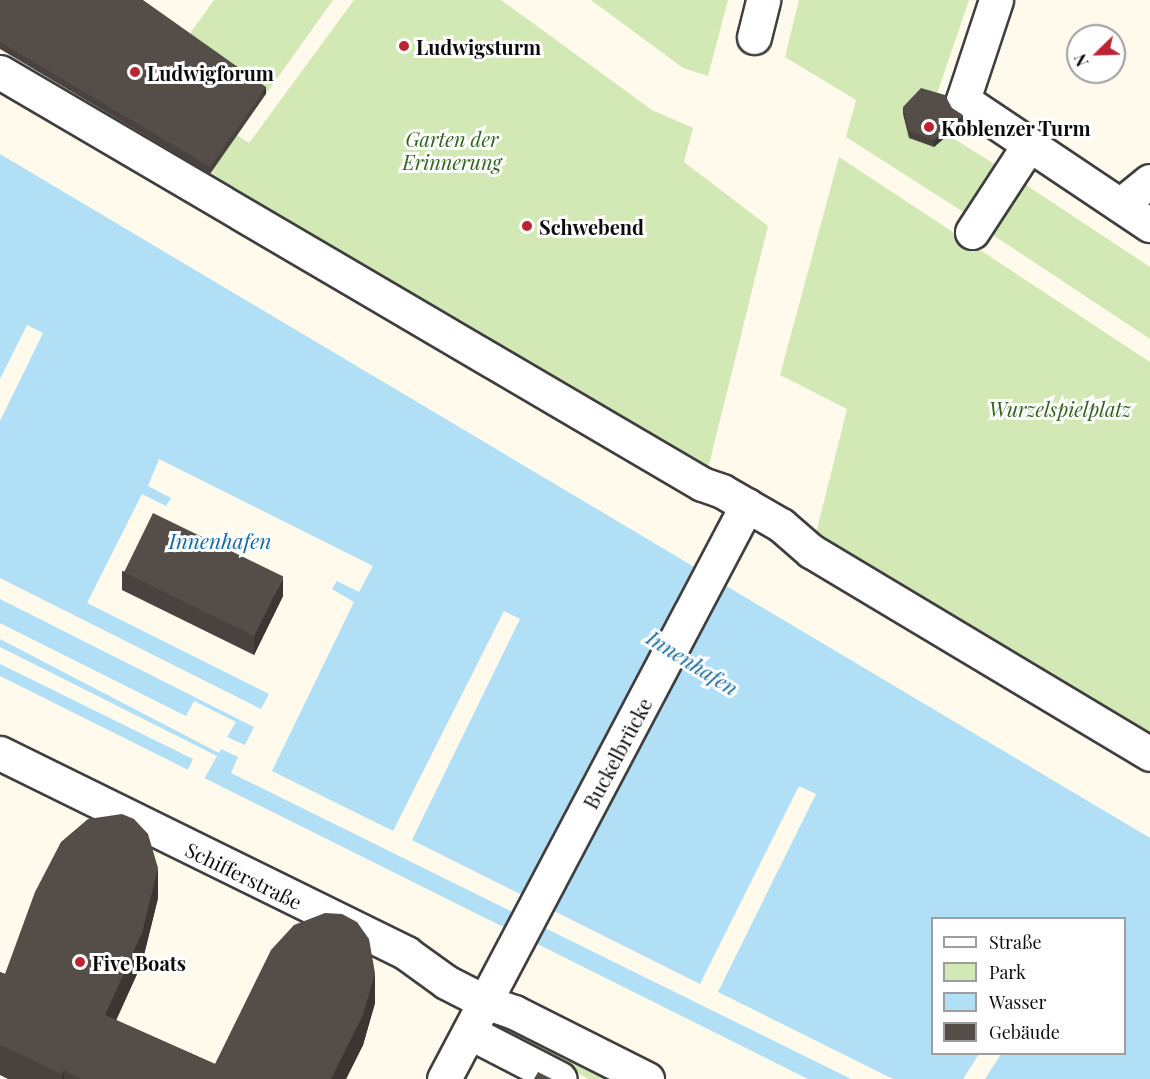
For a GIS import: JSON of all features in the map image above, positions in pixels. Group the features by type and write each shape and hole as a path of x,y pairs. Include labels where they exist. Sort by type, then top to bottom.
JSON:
{"street":[{"path":"754,38 763,0"},
{"path":"996,0 963,100 1028,146 1150,225"},
{"path":"0,72 681,472 741,517 781,525 811,551 1150,754"},
{"path":"972,232 1028,146"},
{"path":"1120,205 1150,181"},
{"name":"Buckelbrücke","path":"444,1079 741,517"},
{"name":"Schifferstraße","path":"0,753 406,953 446,982 491,990 514,1012 647,1079"},
{"path":"469,1032 560,1079"}],"green space":[{"path":"214,0 333,0 266,94 186,39"},
{"name":"Garten der Erinnerung","path":"354,0 501,0 652,110 693,128 684,162 768,226 707,473 205,176 237,135 249,143"},
{"path":"591,0 728,0 708,76 683,68"},
{"path":"799,0 969,0 936,97 948,135 996,165 968,215 846,137 856,100 785,57"},
{"name":"Wurzelspielplatz","path":"839,157 1150,362 1150,737 815,537 847,409 780,375"},
{"path":"1023,183 1150,267 1150,339 993,235 990,229"},
{"path":"511,1018 633,1079 589,1079 503,1034"}],"water":[{"name":"Innenhafen","path":"0,154 1150,838 1150,1079 808,1079 0,676"}],"pier":[{"path":"27,325 43,333 0,421 0,379"},
{"path":"159,459 373,566 359,592 337,581 332,589 354,602 272,771 393,831 504,611 520,619 412,840 700,984 799,786 816,794 718,992 893,1079 851,1079 231,773 238,757 221,749 219,753 0,639 0,623 186,716 194,701 236,722 227,737 245,745 254,727 0,599 0,578 261,709 269,694 87,603 142,494 166,506 171,498 148,486"},
{"path":"0,647 217,756 203,781 186,773 193,759 0,664"},
{"path":"978,1055 1000,1055 985,1079 963,1079"}],"building":[{"name":"Ludwigforum","path":"0,0 143,0 266,87 210,167 0,42"},
{"name":"Koblenzer Turm","path":"921,88 945,95 952,108 963,115 934,140 909,131 903,107"},
{"path":"153,513 283,577 254,636 124,572"},
{"path":"122,814 134,819 148,834 158,868 142,933 105,1015 215,1064 271,950 294,925 325,913 342,914 357,922 369,939 375,973 363,1015 331,1079 82,1079 64,1070 62,1074 0,1045 0,972 5,974 35,892 61,842 88,819"},
{"path":"538,1072 552,1079 534,1079"}],"place":[{"name":"Ludwigsturm","path":"404,46"},
{"name":"Ludwigforum","path":"135,72"},
{"name":"Koblenzer Turm","path":"929,127"},
{"name":"Schwebend","path":"527,226"},
{"name":"Five Boats","path":"80,962"}]}
